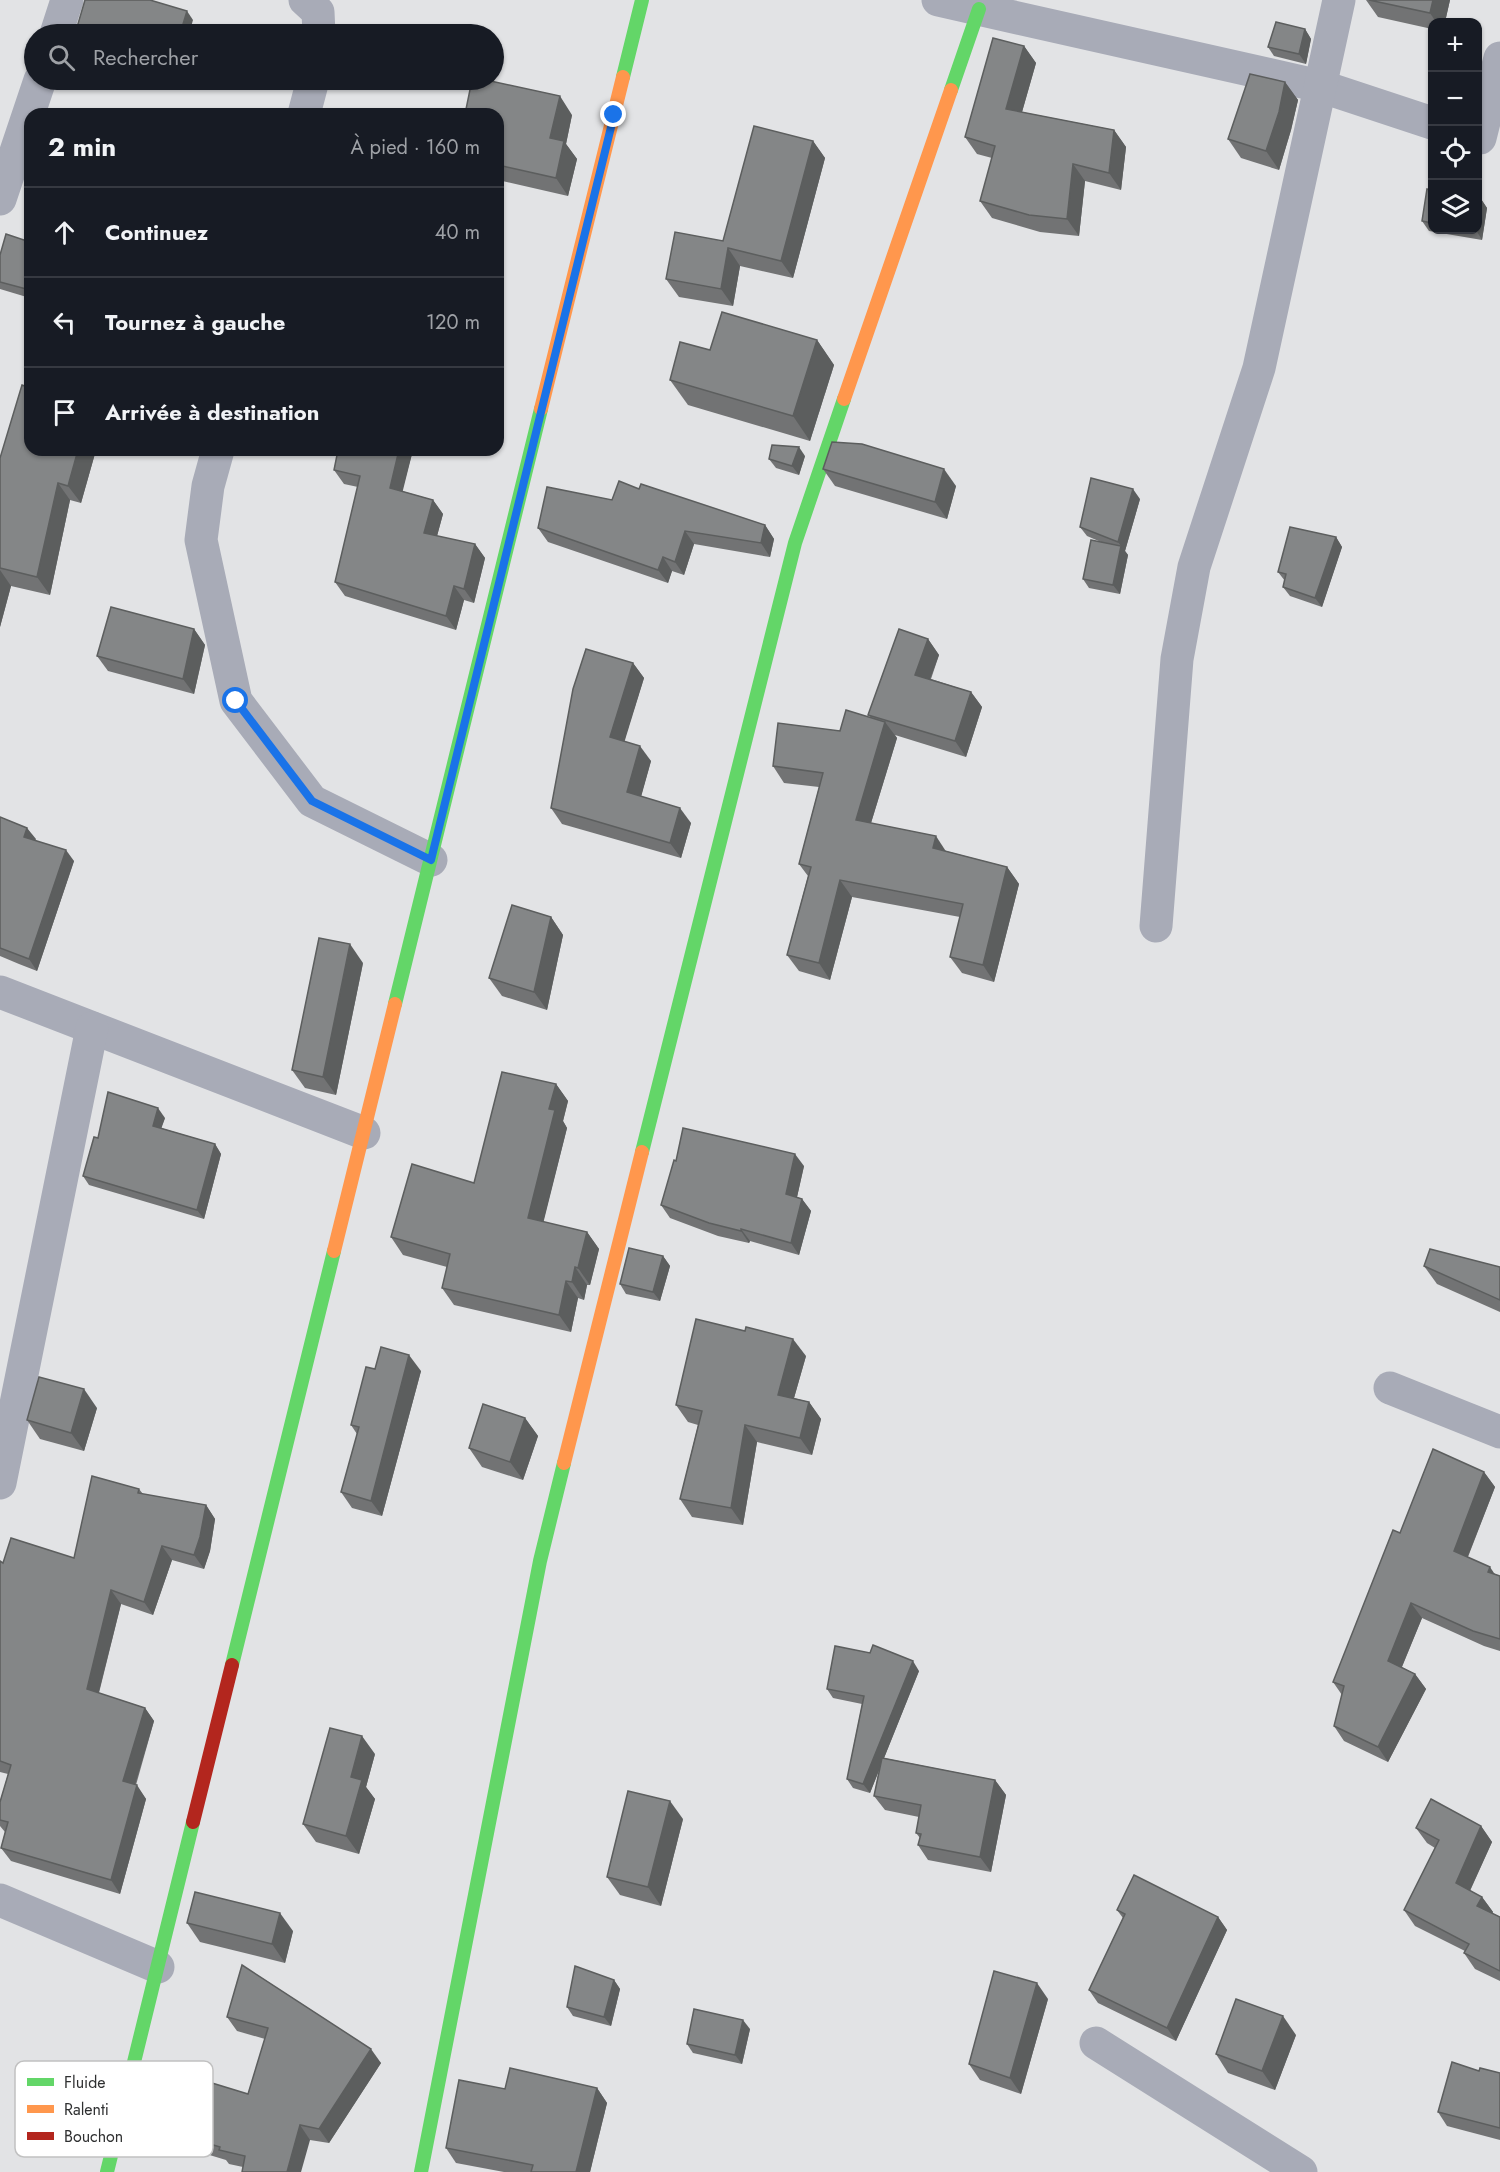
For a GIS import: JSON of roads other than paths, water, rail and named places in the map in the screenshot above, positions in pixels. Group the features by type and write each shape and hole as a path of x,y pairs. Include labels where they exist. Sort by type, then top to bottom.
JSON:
{"street":[{"path":"59,24 67,0"},
{"path":"305,0 318,12 319,24"},
{"path":"135,2061 642,0"},
{"path":"938,0 1320,86 1428,122"},
{"path":"1156,926 1177,659 1194,567 1259,368 1340,0"},
{"path":"421,2172 540,1561 792,554 979,9"},
{"path":"1486,140 1500,58"},
{"path":"31,108 37,90"},
{"path":"306,108 310,90"},
{"path":"0,199 24,128"},
{"path":"216,456 208,486 201,540 236,701 312,801 431,860"},
{"path":"3,1001 92,1028 364,1132"},
{"path":"0,1483 92,1028"},
{"path":"1390,1388 1500,1432"},
{"path":"0,1900 158,1967"},
{"path":"1095,2043 1301,2172"},
{"path":"107,2172 111,2157"}]}
